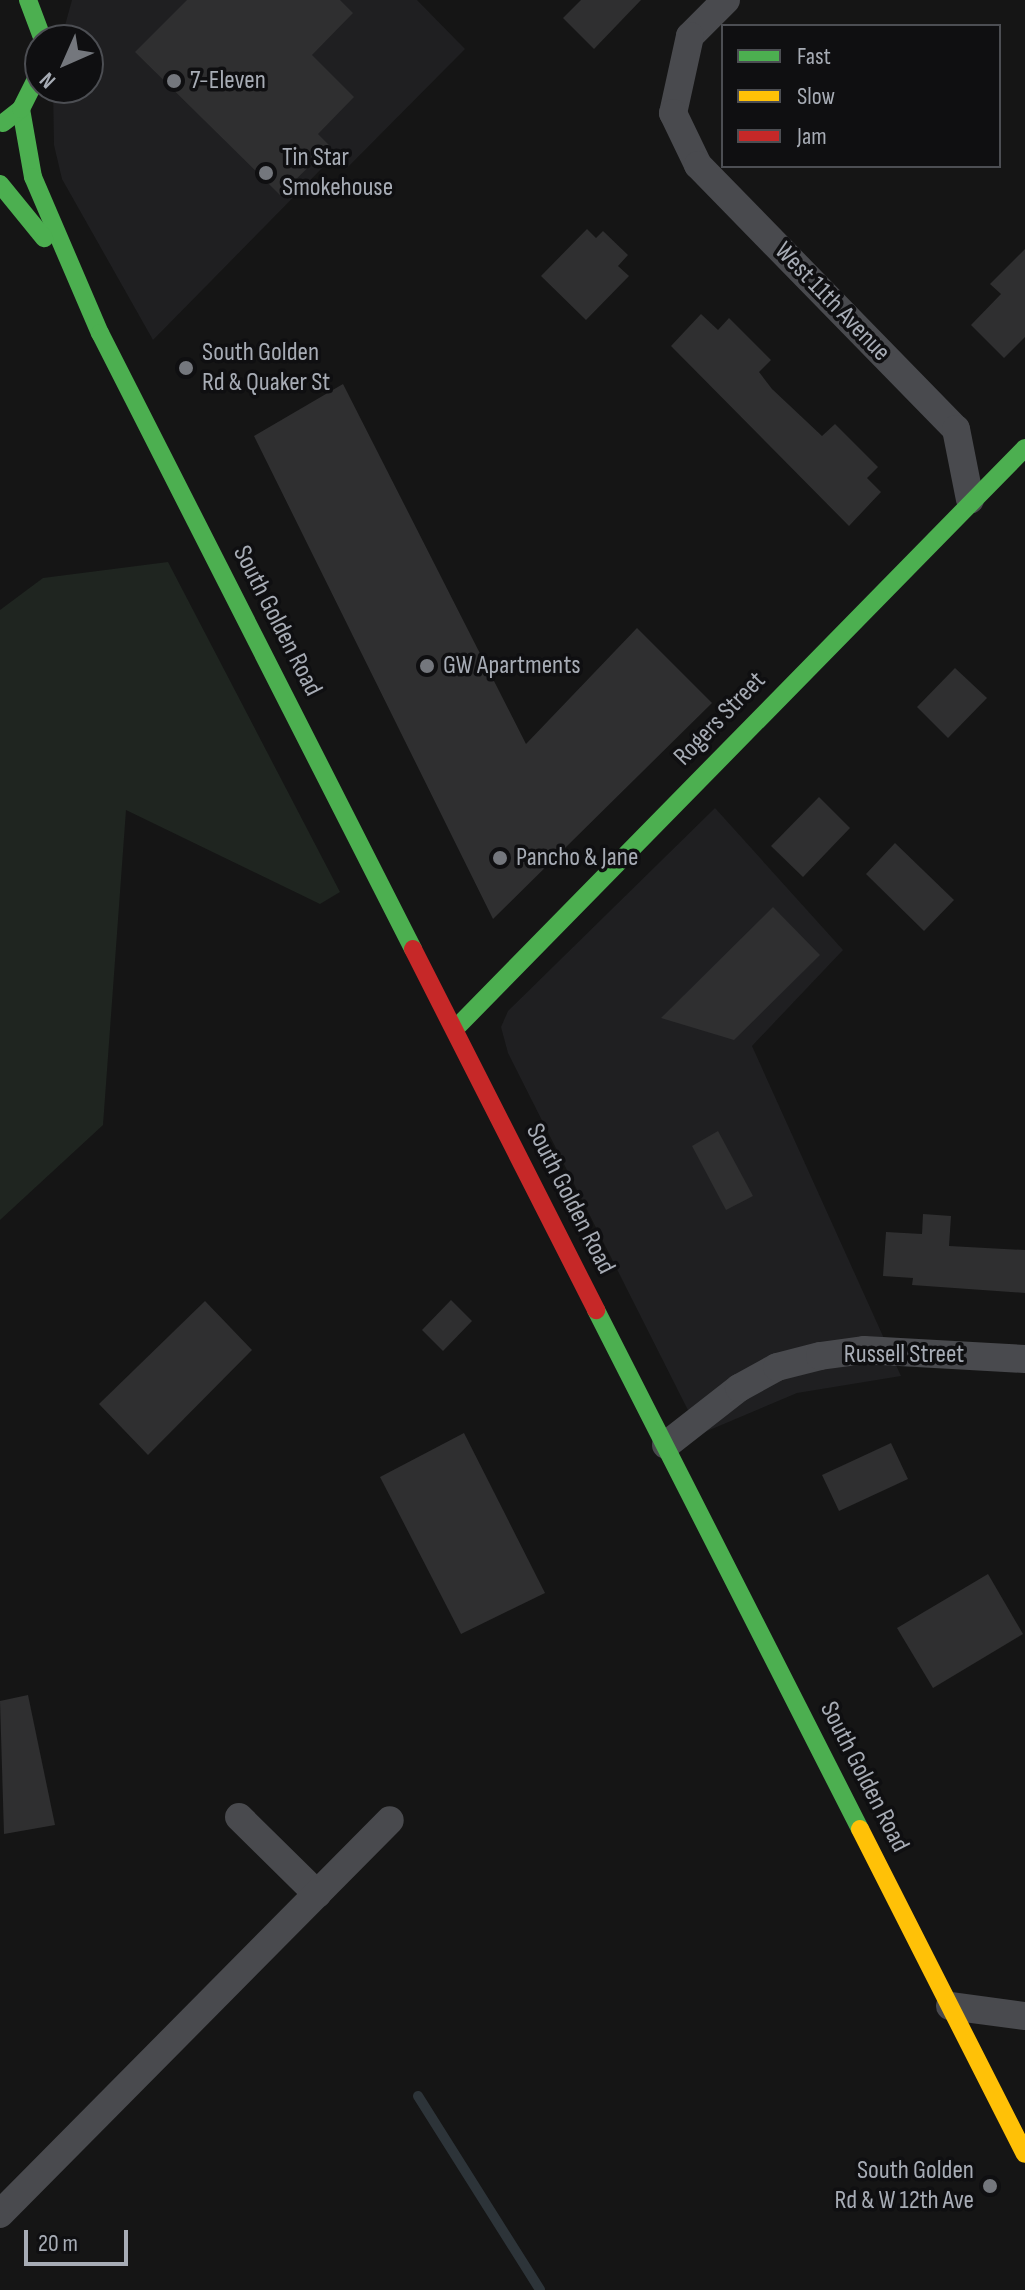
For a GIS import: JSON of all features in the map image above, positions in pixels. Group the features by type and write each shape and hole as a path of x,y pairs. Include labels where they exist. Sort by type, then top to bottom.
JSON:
{"main road":[{"path":"28,0 37,24"},
{"path":"0,125 24,103"},
{"name":"South Golden Road","path":"21,109 33,177 68,269 1025,2154"},
{"name":"South Golden Road","path":"0,184 68,269"},
{"name":"Rogers Street","path":"455,1029 970,500 1025,448"}],"street":[{"path":"44,24 48,0"},
{"name":"West 11th Avenue","path":"726,0 690,36 673,113 698,165 956,429 970,500"},
{"name":"Russell Street","path":"666,1445 739,1388 777,1367 820,1356 864,1350 1025,1359"},
{"path":"239,1817 317,1894"},
{"path":"0,2214 390,1820"},
{"path":"950,2006 1025,2016"}],"shaded area":[{"path":"72,0 417,0 465,49 346,169 333,157 153,340 62,179 54,145 53,104 104,104 104,24 65,24"},
{"path":"168,562 340,892 320,904 126,810 103,1125 0,1220 0,610 43,578"},
{"path":"715,808 843,950 752,1046 901,1376 797,1393 700,1434 508,1053 501,1027 508,1011"}],"building":[{"path":"187,0 340,0 353,13 312,55 354,97 318,134 330,146 280,195 135,52"},
{"path":"581,0 641,0 594,49 563,18"},
{"path":"587,229 596,238 603,231 628,255 618,266 629,276 586,320 541,276"},
{"path":"1025,249 1025,337 1004,358 971,325 1001,294 990,284"},
{"path":"701,314 718,330 729,318 771,360 759,372 772,389 822,436 835,424 878,467 867,478 881,492 849,526 671,346"},
{"name":"GW Apartments","path":"343,384 526,744 637,628 712,703 493,919 254,436"},
{"path":"955,668 987,698 948,738 917,707"},
{"path":"819,797 850,828 803,877 771,846"},
{"path":"895,843 954,900 924,931 866,874"},
{"path":"773,907 820,955 734,1040 661,1018"},
{"path":"718,1131 753,1196 726,1210 692,1146"},
{"path":"923,1214 951,1216 949,1246 1025,1250 1025,1293 912,1285 913,1278 883,1276 886,1232 922,1234"},
{"path":"451,1300 472,1321 443,1351 422,1330"},
{"path":"205,1301 252,1350 148,1455 99,1404"},
{"path":"464,1433 545,1593 461,1634 380,1477"},
{"path":"891,1443 908,1479 839,1511 822,1475"},
{"path":"988,1574 1023,1634 933,1688 897,1628"},
{"path":"28,1695 55,1825 4,1834 0,1701"}],"waterway":[{"path":"418,2096 540,2290"}],"traffic: fast":[{"path":"28,0 37,24"},
{"path":"3,123 24,103"},
{"path":"21,109 33,177 100,333 413,949"},
{"path":"0,184 44,238"},
{"path":"455,1029 1025,448"},
{"path":"596,1310 860,1829"}],"traffic: slow":[{"path":"860,1829 1025,2154"}],"traffic: jam":[{"path":"413,949 596,1310"}],"place":[{"name":"7-Eleven","path":"174,81"},
{"name":"Tin Star Smokehouse","path":"266,173"},
{"name":"South Golden Rd & Quaker St","path":"186,368"},
{"name":"GW Apartments","path":"427,666"},
{"name":"Pancho & Jane","path":"500,858"},
{"name":"South Golden Rd & W 12th Ave","path":"990,2186"}]}
